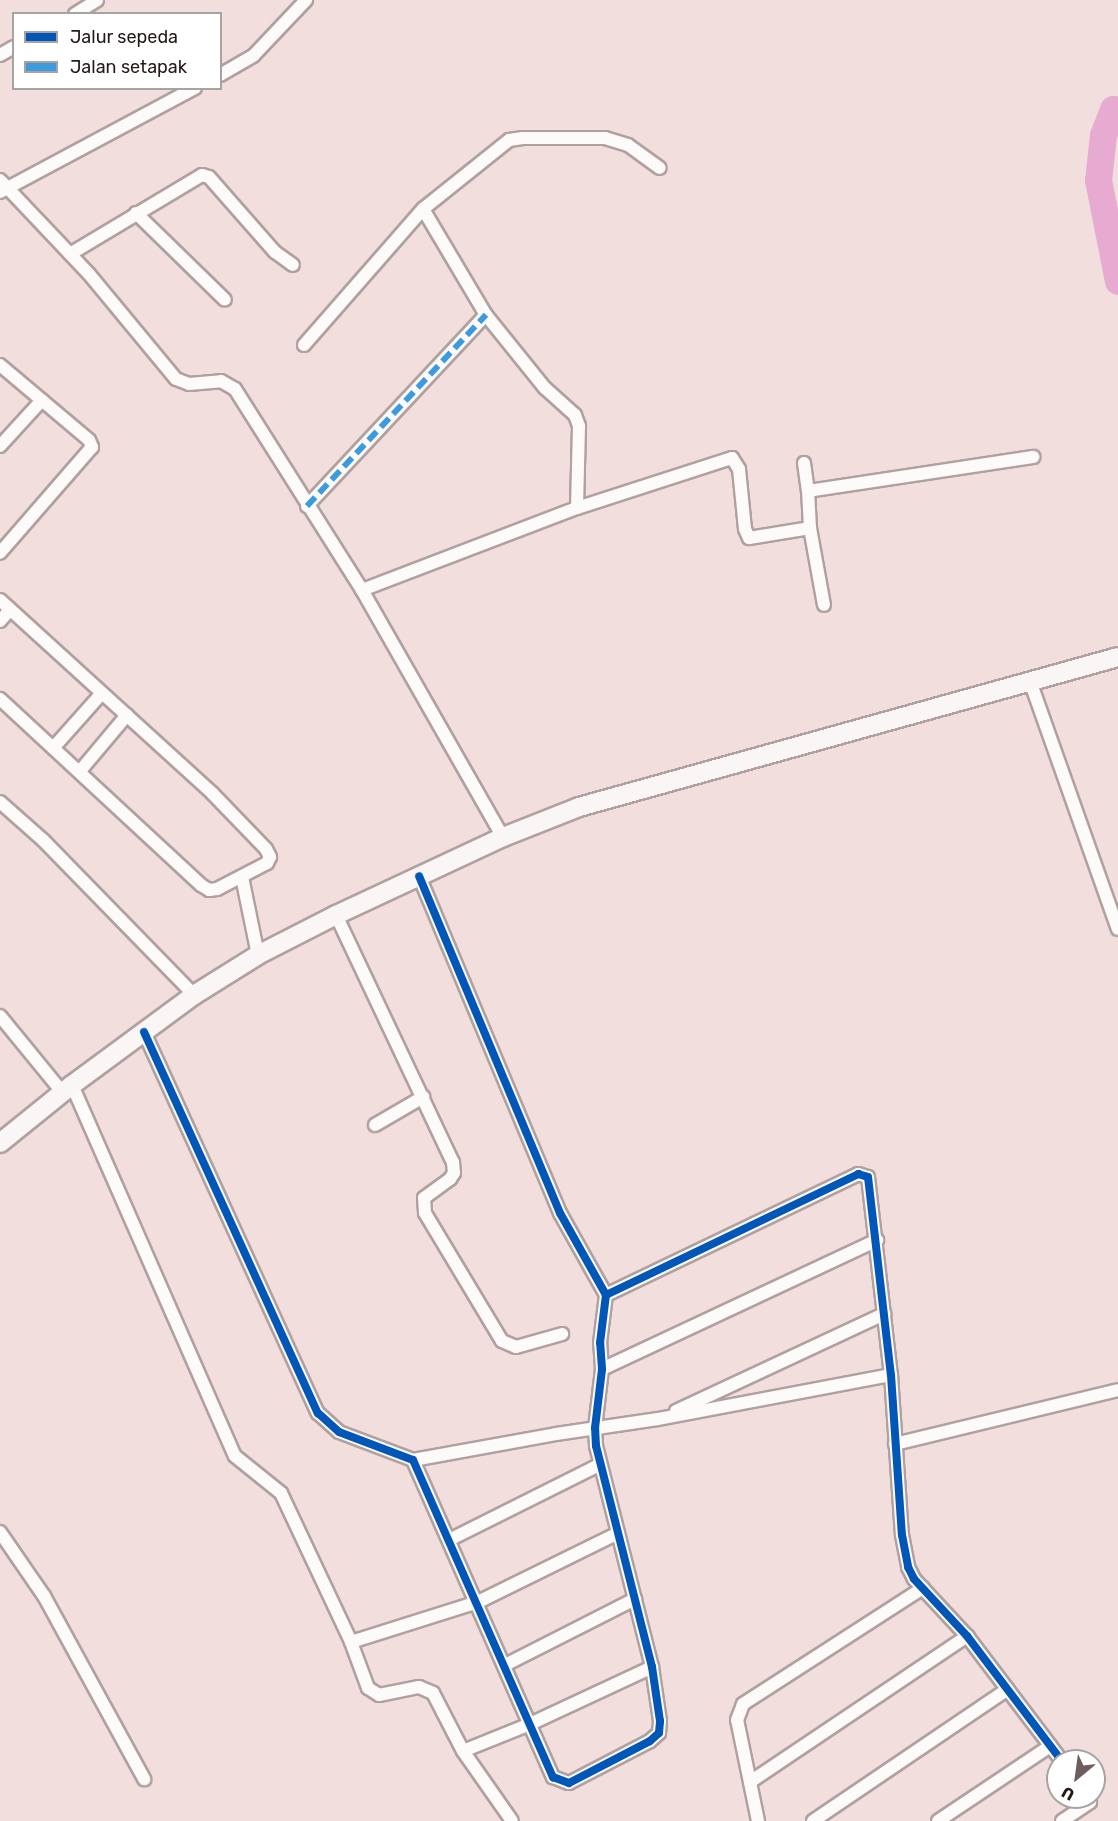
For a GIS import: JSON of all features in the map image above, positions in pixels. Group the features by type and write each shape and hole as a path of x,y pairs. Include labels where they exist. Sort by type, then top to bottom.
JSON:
{"street":[{"path":"78,12 97,0"},
{"path":"222,74 254,55 306,0"},
{"path":"191,90 3,186 70,254 176,379 189,384 220,381 232,387 362,590 503,837"},
{"path":"304,345 423,209 503,144 515,138 616,140 660,168"},
{"path":"70,254 194,177 202,175 209,177 274,252 292,265"},
{"path":"423,209 486,315 545,388 575,415 579,426 577,508"},
{"path":"136,213 225,300"},
{"path":"307,506 486,315"},
{"path":"0,365 89,440 92,449 0,553"},
{"path":"0,446 42,400"},
{"path":"808,491 1033,457"},
{"path":"362,590 577,508 732,458 737,462 739,469 747,537 810,528"},
{"path":"804,463 810,528 824,605"},
{"path":"0,600 212,794 266,849 270,857 267,863 213,890 201,885 0,699"},
{"path":"0,621 10,610"},
{"path":"0,1143 67,1089 194,995 258,955 336,915 503,837 579,807 1118,657"},
{"path":"1030,681 1118,929"},
{"path":"54,747 101,694"},
{"path":"80,771 126,715"},
{"path":"0,802 43,840 194,995"},
{"path":"413,1460 478,1602 553,1777 569,1784 650,1742 658,1733 660,1721 652,1667 599,1465 595,1428 602,1369 600,1343 606,1295 560,1213 419,876"},
{"path":"242,877 258,955"},
{"path":"336,915 454,1167 454,1173 447,1182 424,1198 425,1213 502,1341 516,1347 562,1334"},
{"path":"0,1016 67,1089 235,1456 281,1493 372,1692 382,1695 419,1687 427,1688 436,1696 463,1751 512,1821"},
{"path":"144,1032 318,1413 331,1427 339,1431 413,1460 658,1419 891,1375"},
{"path":"375,1125 423,1097"},
{"path":"606,1295 861,1173 868,1177 871,1182 891,1375 905,1554 914,1579 967,1636 1052,1749"},
{"path":"602,1369 877,1240"},
{"path":"658,1419 885,1314"},
{"path":"895,1444 1118,1390"},
{"path":"449,1540 599,1465"},
{"path":"0,1532 44,1596 144,1779"},
{"path":"351,1642 478,1602 618,1533"},
{"path":"758,1821 737,1720 743,1704 923,1588"},
{"path":"505,1665 635,1599"},
{"path":"750,1782 967,1636"},
{"path":"463,1751 530,1724 652,1667"},
{"path":"813,1821 1008,1689"},
{"path":"938,1821 1050,1746"},
{"path":"1062,1821 1080,1809"}],"waterway":[{"path":"1118,110 1113,109 1103,135 1098,180 1118,281"}],"marked path":[{"path":"307,506 486,315"}],"cycle path":[{"path":"144,1032 318,1413 339,1432 413,1460 553,1777 569,1783 650,1741 659,1733 660,1721 652,1667 596,1446 595,1428 602,1369 600,1343 606,1295 560,1213 419,876"},
{"path":"606,1295 858,1174 868,1177 891,1375 902,1535 908,1567 914,1579 967,1636 1053,1749"}]}
